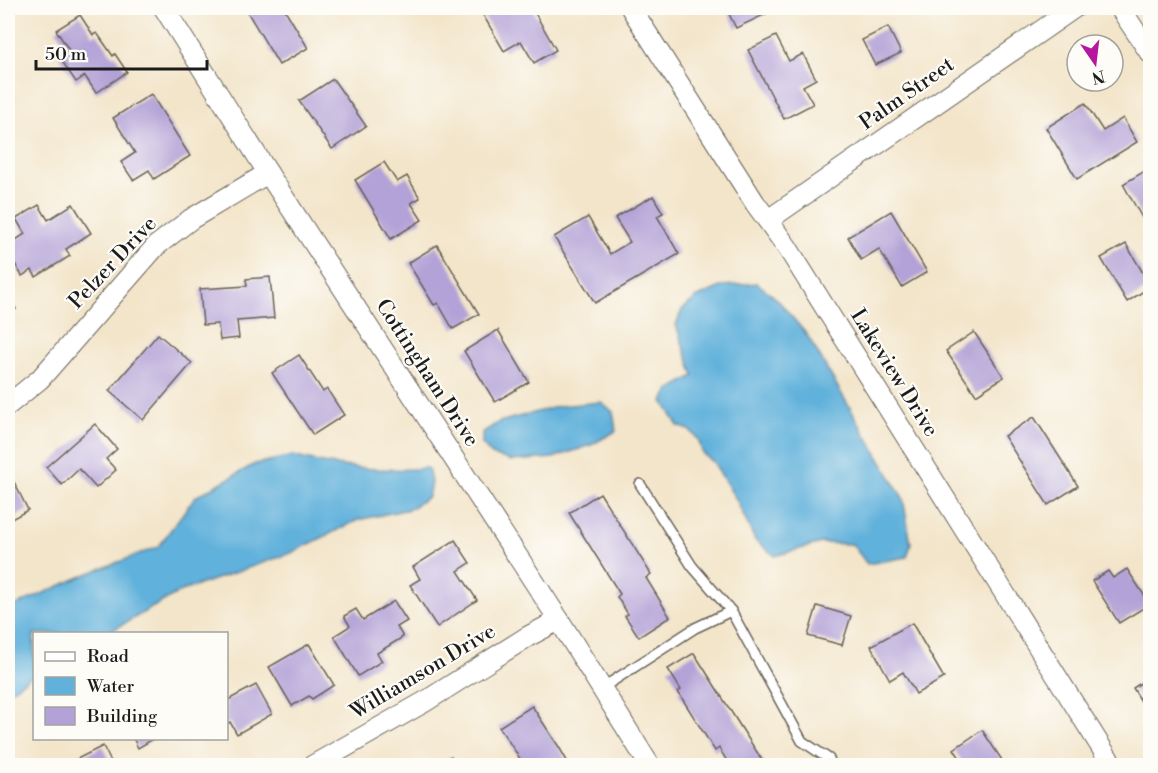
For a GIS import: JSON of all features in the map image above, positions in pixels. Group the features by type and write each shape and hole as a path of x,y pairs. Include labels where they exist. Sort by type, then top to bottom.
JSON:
{"street":[{"name":"Cottingham Drive","path":"164,8 650,765"},
{"name":"Lakeview Drive","path":"631,8 1113,765"},
{"name":"Palm Street","path":"768,220 1074,8"},
{"path":"1120,8 1150,53"},
{"name":"Pelzer Drive","path":"8,405 40,379 156,246 191,219 268,172"},
{"name":"Williamson Drive","path":"312,765 426,701 559,620"}],"lane":[{"path":"640,484 692,566 731,611 802,741 830,762"},
{"path":"602,688 695,628 731,611"},
{"path":"818,765 830,762"}],"water":[{"path":"757,283 777,299 807,335 903,498 911,544 907,557 867,564 852,544 821,543 775,556 755,540 737,501 714,463 703,454 698,439 689,430 678,426 663,401 669,390 694,376 676,325 682,310 696,298 723,286"},
{"path":"601,402 613,412 616,431 591,445 553,458 512,461 492,455 482,444 482,433 499,422 560,406"},
{"path":"293,456 326,464 360,468 394,470 428,468 431,482 428,497 409,509 358,520 291,553 179,592 110,632 33,632 33,675 8,692 8,617 14,606 87,574 158,547 195,497 255,464"}],"building":[{"path":"245,8 284,8 308,48 279,65"},
{"path":"479,8 532,8 556,50 534,63 521,41 504,51"},
{"path":"726,8 763,8 766,14 736,28"},
{"path":"80,15 93,35 97,33 127,72 96,93 85,76 76,82 59,57 69,50 56,30"},
{"path":"888,27 901,53 875,65 862,40"},
{"path":"776,36 789,61 803,54 816,79 803,86 813,104 784,119 748,50"},
{"path":"333,79 366,126 332,149 299,101"},
{"path":"151,94 190,156 154,179 149,170 133,180 121,162 135,153 113,118"},
{"path":"1085,103 1103,131 1123,118 1137,142 1077,179 1046,128"},
{"path":"384,162 397,182 407,176 420,198 411,203 422,220 391,239 355,180"},
{"path":"1150,168 1150,232 1123,184"},
{"path":"653,196 663,213 657,216 679,254 595,303 554,237 588,217 610,254 630,242 615,218"},
{"path":"73,204 91,233 66,249 70,256 36,277 32,270 22,276 8,252 8,245 25,234 16,219 39,205 48,220"},
{"path":"891,211 927,272 902,287 879,249 861,260 848,237"},
{"path":"1126,244 1150,285 1127,302 1101,258"},
{"path":"437,245 479,314 453,329 438,303 434,305 408,263"},
{"path":"270,277 274,318 237,321 239,338 220,340 218,324 203,325 200,289 247,286 246,279"},
{"path":"8,297 16,309 8,314"},
{"path":"498,330 529,382 495,402 464,351"},
{"path":"974,332 1004,377 976,395 946,351"},
{"path":"158,334 192,363 143,420 109,391"},
{"path":"299,355 323,392 327,389 344,415 313,435 272,373"},
{"path":"1034,417 1078,486 1048,505 1004,436"},
{"path":"95,424 117,449 106,459 116,470 96,488 79,469 62,485 46,467"},
{"path":"14,482 28,510 8,521 8,485"},
{"path":"600,493 651,574 646,578 670,617 639,637 625,616 628,614 617,597 620,594 569,513"},
{"path":"455,540 470,563 458,571 477,600 437,627 410,585 420,579 413,567"},
{"path":"1127,569 1150,604 1119,623 1092,581 1108,571 1113,578"},
{"path":"394,601 407,621 397,627 403,637 377,653 382,661 358,676 334,636 350,626 344,616 356,609 363,620"},
{"path":"817,606 851,616 842,645 808,636"},
{"path":"912,623 944,678 916,694 903,672 890,680 871,646"},
{"path":"309,644 334,685 312,699 309,696 292,706 269,667"},
{"path":"694,653 766,766 730,766 719,748 715,751 678,692 681,690 668,669"},
{"path":"1150,677 1150,716 1133,688"},
{"path":"256,685 272,714 237,734 230,722 228,723 228,700"},
{"path":"532,706 570,766 525,766 499,727"},
{"path":"982,730 1006,766 965,766 954,749"},
{"path":"134,740 152,740 138,748"},
{"path":"103,746 113,766 63,766"},
{"path":"451,756 456,766 435,766"}]}
